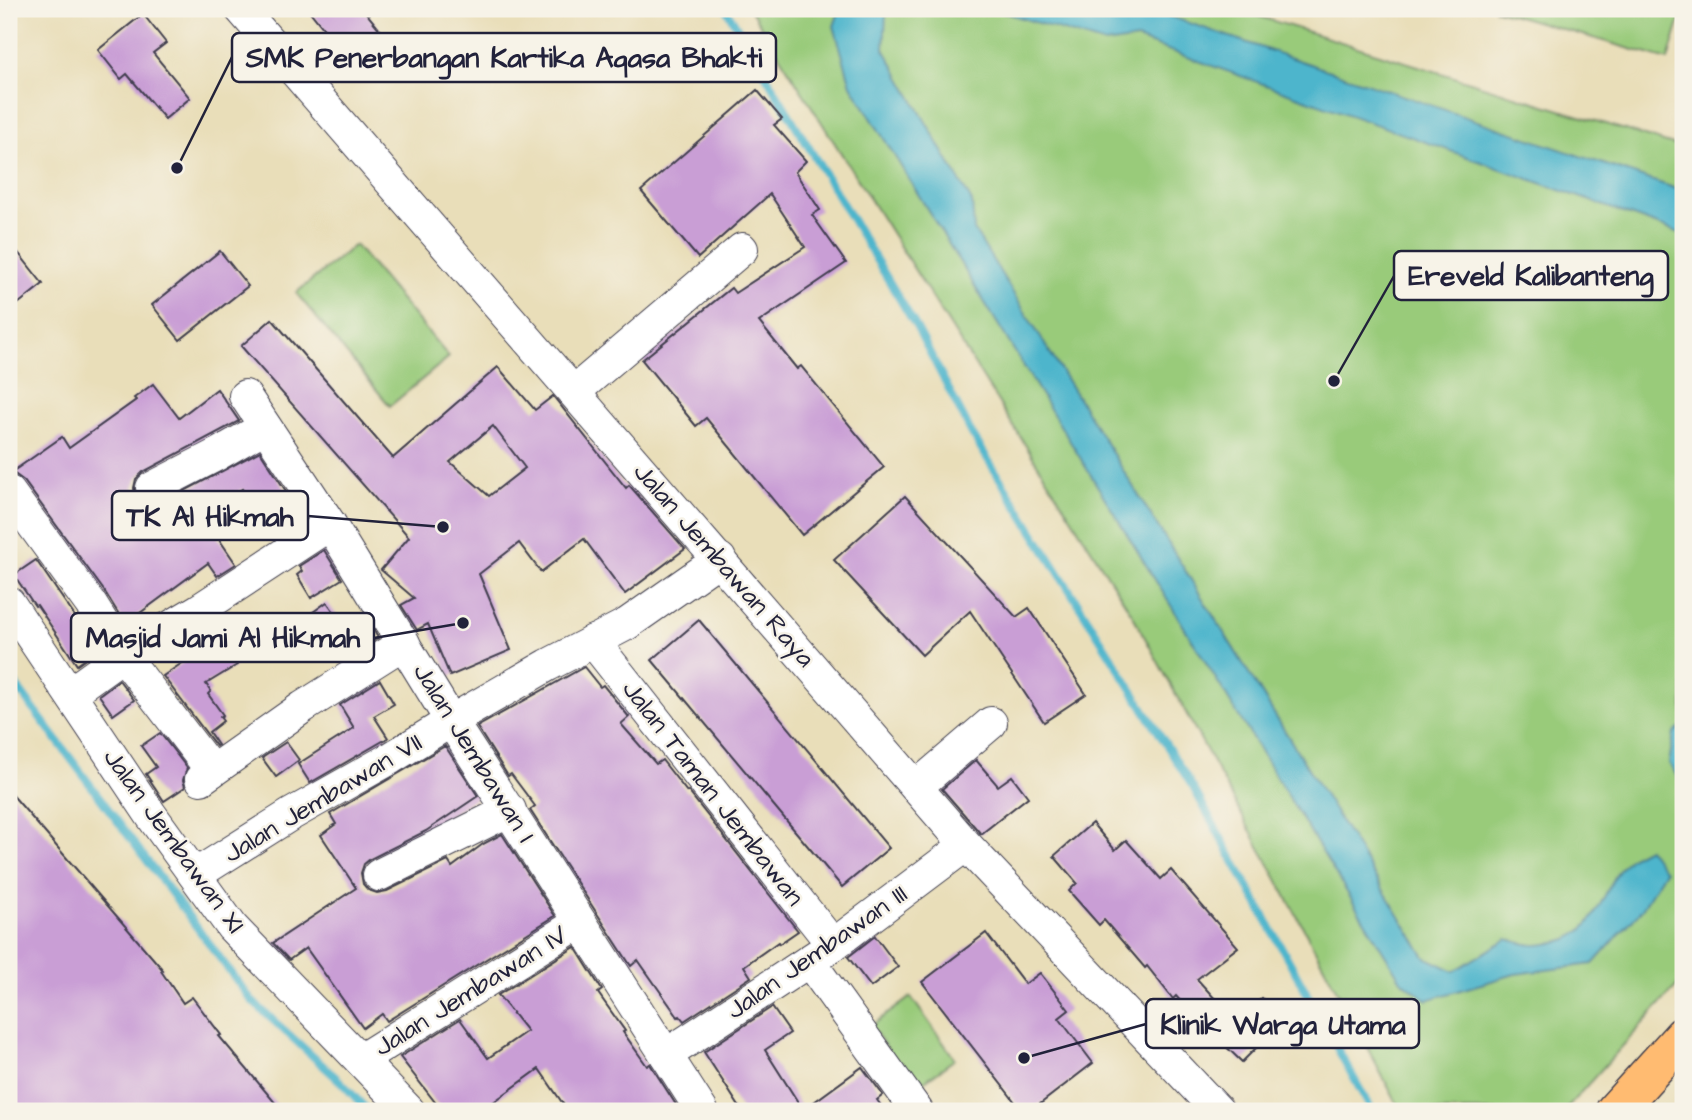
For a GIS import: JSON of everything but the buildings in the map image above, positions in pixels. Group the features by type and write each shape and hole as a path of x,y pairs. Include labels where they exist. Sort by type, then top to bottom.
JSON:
{"highway":[{"path":"1615,1111 1683,1036"}],"street":[{"name":"Jalan Jembawan Raya","path":"241,9 967,845 1218,1111"},
{"path":"575,391 742,249"},
{"name":"Jalan Jembawan I","path":"245,396 330,524 451,721 702,1111"},
{"path":"152,488 265,427"},
{"path":"9,492 90,603 207,775 303,707 404,643"},
{"path":"70,693 123,655 199,610 330,524"},
{"name":"Jalan Jembawan VII","path":"195,874 451,721 627,624 720,559"},
{"name":"Jalan Jembawan XI","path":"9,603 151,815 232,927 362,1059"},
{"name":"Jalan Taman Jembawan","path":"593,641 821,953 917,1111"},
{"path":"916,787 991,723"},
{"path":"379,875 510,810"},
{"name":"Jalan Jembawan III","path":"666,1055 821,953 967,845"},
{"name":"Jalan Jembawan IV","path":"362,1059 580,922"},
{"path":"362,1059 409,1111"}],"green space":[{"path":"750,9 1235,9 1683,148 1683,979 1564,1111 1401,1111 1132,614"},
{"path":"1494,9 1683,9 1668,60"},
{"path":"355,245 449,357 390,406 296,293"},
{"path":"911,997 955,1059 915,1088 871,1026"}],"water":[{"path":"840,9 894,9 886,15 884,49 972,202 974,230 1425,957 1454,971 1507,939 1539,945 1574,936 1593,918 1620,869 1629,859 1648,848 1665,871 1642,909 1593,964 1515,974 1427,1000 1401,980 851,85 834,26"},
{"path":"993,9 1148,9 1683,191 1683,234 1137,39 1105,44"},
{"path":"1683,726 1683,786 1669,763 1674,733"}],"waterway":[{"path":"726,9 917,328 972,434 1194,789 1372,1111"},
{"path":"9,676 252,1001 341,1082 368,1111"}],"place":[{"name":"SMK Penerbangan Kartika Aqasa Bhakti","path":"177,168"},
{"name":"Ereveld Kalibanteng","path":"1334,381"},
{"name":"TK Al Hikmah","path":"443,527"},
{"name":"Masjid Jami Al Hikmah","path":"463,623"},
{"name":"Klinik Warga Utama","path":"1024,1058"}]}
